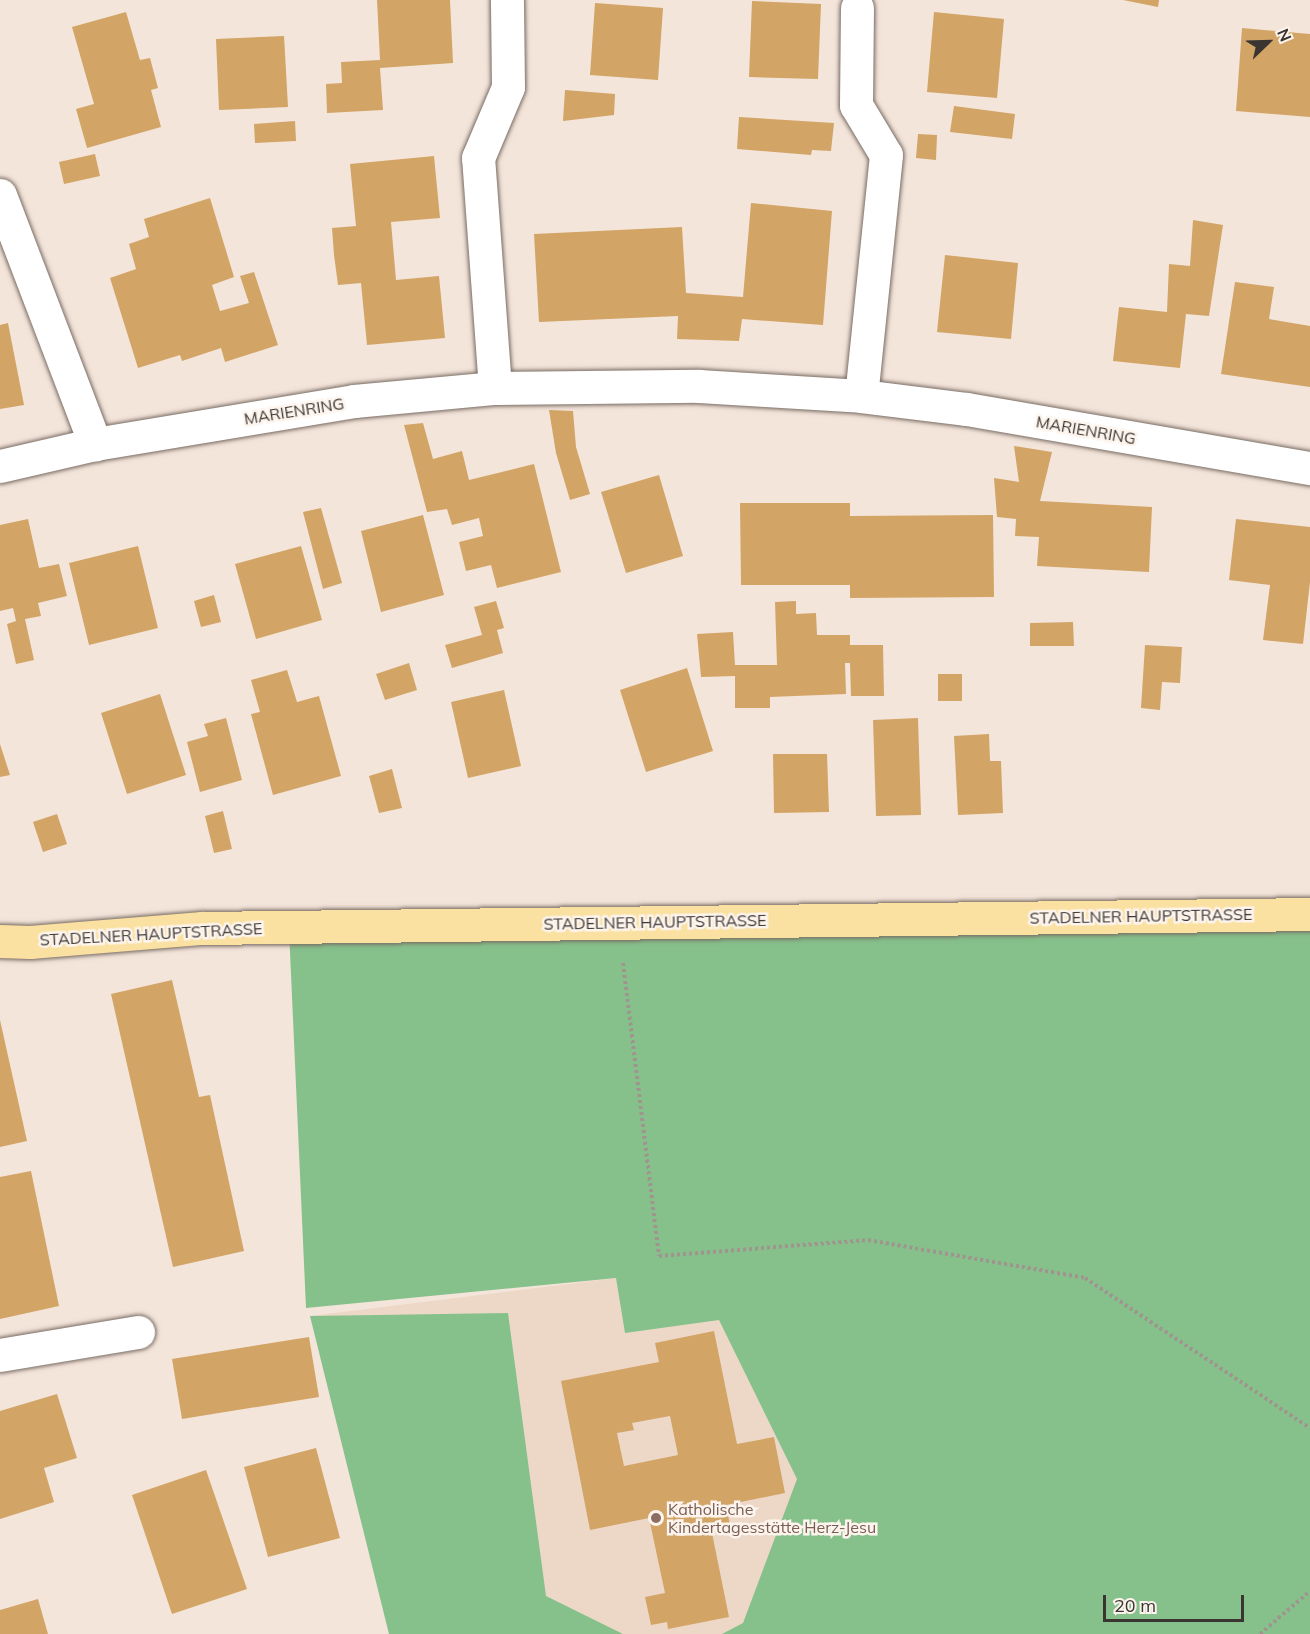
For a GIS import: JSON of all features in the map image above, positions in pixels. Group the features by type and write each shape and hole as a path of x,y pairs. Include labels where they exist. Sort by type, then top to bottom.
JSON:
{"main road":[{"name":"STADELNER HAUPTSTRASSE","path":"0,941 30,942 202,928 1310,914"}],"street":[{"path":"495,388 478,158 508,87 507,0"},
{"path":"857,8 856,105 886,155 861,396"},
{"path":"0,195 95,444"},
{"name":"MARIENRING","path":"0,466 95,444 354,401 495,388 699,386 861,396 967,409 1310,468"},
{"path":"0,1355 138,1332"}],"path":[{"path":"618,923 659,1256 868,1240 1085,1278 1310,1428"},
{"path":"1260,1634 1310,1592"}],"shaded area":[{"name":"Katholische Kindertagesstätte Herz-Jesu","path":"855,1261 801,1634 389,1634 310,1316 616,1278"}],"green space":[{"path":"1310,914 1310,1634 722,1634 743,1623 797,1479 719,1320 625,1333 616,1278 306,1308 289,930"},
{"path":"508,1313 546,1596 623,1634 389,1634 310,1316"}],"building":[{"path":"377,0 450,0 453,63 380,68 383,110 327,113 326,84 342,83 341,62 380,60"},
{"path":"1123,0 1159,0 1158,7"},
{"path":"752,1 821,4 818,79 749,77"},
{"path":"595,3 663,8 658,80 590,75"},
{"path":"126,12 140,60 150,58 158,88 151,90 161,127 87,148 76,109 94,104 72,27"},
{"path":"934,12 1004,19 997,98 927,92"},
{"path":"1242,28 1310,34 1310,117 1236,111"},
{"path":"284,36 288,107 219,110 216,39"},
{"path":"565,90 615,94 614,115 563,121"},
{"path":"954,106 1015,114 1012,139 950,132"},
{"path":"739,117 834,123 831,151 812,150 811,155 737,149"},
{"path":"295,121 296,141 255,143 254,124"},
{"path":"918,134 937,135 936,160 916,158"},
{"path":"95,154 100,176 64,184 59,162"},
{"path":"434,156 440,218 391,222 396,280 439,276 445,338 367,345 361,283 338,285 334,255 332,228 356,226 350,164"},
{"path":"210,198 234,277 212,285 220,311 249,303 240,276 254,272 278,345 225,362 221,348 182,361 180,355 138,368 110,278 136,269 129,244 149,237 144,219"},
{"path":"751,203 832,211 823,325 742,319 739,341 677,339 678,316 539,322 534,234 682,227 686,293 743,297"},
{"path":"1193,220 1223,225 1209,316 1186,314 1180,368 1113,361 1119,307 1167,312 1169,264 1190,266"},
{"path":"945,255 1018,263 1011,339 937,332"},
{"path":"1235,282 1274,287 1269,319 1310,326 1310,387 1221,374"},
{"path":"8,323 24,405 0,409 0,325"},
{"path":"549,410 573,411 576,447 590,494 570,500 556,453"},
{"path":"423,423 433,459 462,451 469,480 534,464 561,572 497,588 491,565 466,571 459,542 483,536 479,518 452,525 447,509 427,512 404,425"},
{"path":"1014,446 1052,452 1040,501 1152,507 1149,572 1037,566 1039,537 1015,536 1016,519 997,517 994,478 1019,482"},
{"path":"659,475 683,556 626,573 601,492"},
{"path":"740,503 850,503 850,516 993,515 994,597 850,598 850,585 741,585"},
{"path":"321,508 342,583 323,589 303,512"},
{"path":"423,515 444,595 381,612 361,531"},
{"path":"28,519 39,568 59,564 67,596 38,603 41,616 25,619 34,660 16,664 7,624 16,621 13,608 0,611 0,525"},
{"path":"1236,519 1310,527 1310,582 1303,644 1263,640 1270,585 1229,580"},
{"path":"138,546 158,628 89,645 69,563"},
{"path":"301,546 322,620 256,639 235,564"},
{"path":"214,595 221,622 201,627 194,601"},
{"path":"496,601 504,628 497,630 503,653 452,668 445,645 482,635 474,607"},
{"path":"796,601 796,614 816,613 817,635 850,635 850,645 883,645 884,696 851,696 850,663 845,663 846,694 770,697 770,708 735,708 735,676 701,677 697,634 733,632 735,665 777,665 775,602"},
{"path":"1073,622 1074,646 1030,646 1030,623"},
{"path":"1145,645 1182,647 1180,683 1162,682 1160,710 1141,708"},
{"path":"409,663 417,690 385,700 376,674"},
{"path":"687,668 713,751 646,772 620,690"},
{"path":"287,670 297,702 319,696 341,776 273,795 251,714 260,712 251,680"},
{"path":"938,674 962,674 962,701 938,701"},
{"path":"504,690 521,766 468,778 451,702"},
{"path":"160,694 186,775 127,794 101,713"},
{"path":"226,718 242,780 200,792 187,742 208,736 204,724"},
{"path":"918,718 921,815 876,816 873,720"},
{"path":"989,734 990,761 1001,761 1003,813 958,815 954,736"},
{"path":"0,744 10,775 0,777"},
{"path":"773,754 827,754 829,812 774,813"},
{"path":"392,769 402,808 379,813 369,776"},
{"path":"223,811 232,849 214,853 205,816"},
{"path":"57,814 67,844 43,852 33,822"},
{"path":"172,980 199,1097 210,1095 244,1251 173,1267 111,994"},
{"path":"0,1020 27,1141 0,1147"},
{"path":"31,1171 59,1306 0,1319 0,1177"},
{"path":"714,1331 737,1444 774,1437 785,1493 726,1505 730,1525 711,1528 729,1617 668,1629 667,1622 651,1625 645,1597 665,1593 649,1518 590,1530 561,1381 659,1362 655,1343","holes":["670,1416 678,1455 624,1466 617,1433 634,1430 632,1423"]},
{"path":"309,1337 319,1397 182,1419 172,1359"},
{"path":"57,1394 77,1458 44,1468 54,1502 0,1519 0,1411"},
{"path":"316,1448 340,1538 268,1557 244,1467"},
{"path":"206,1470 247,1589 172,1614 132,1495"},
{"path":"38,1599 48,1634 0,1634 0,1610"}],"place":[{"name":"Katholische Kindertagesstätte Herz-Jesu","path":"656,1518"}]}
